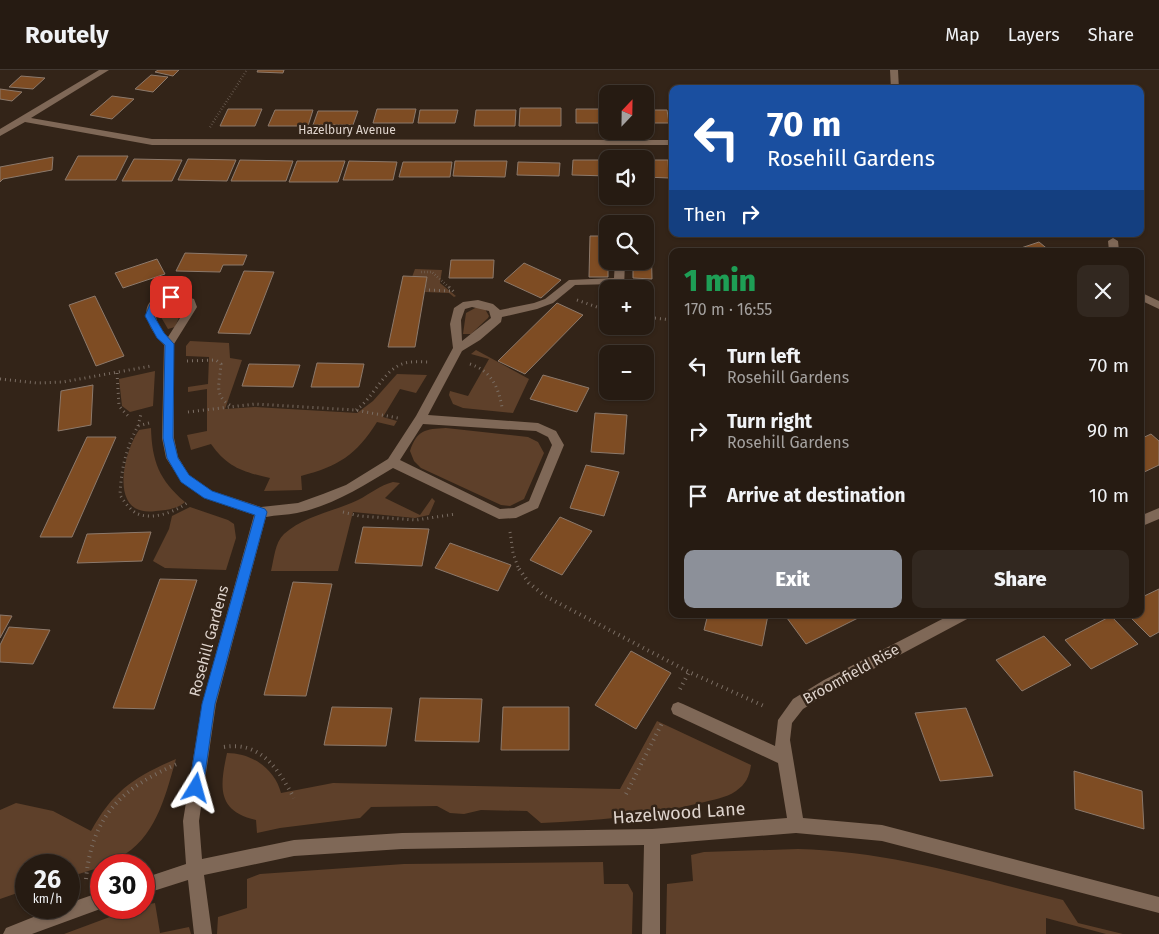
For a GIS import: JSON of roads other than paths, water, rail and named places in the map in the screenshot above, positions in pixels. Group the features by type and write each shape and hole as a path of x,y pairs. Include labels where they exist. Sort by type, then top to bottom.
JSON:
{"street":[{"path":"0,133 105,70"},
{"path":"894,70 895,85"},
{"name":"Hazelbury Avenue","path":"24,119 152,142 669,143"},
{"path":"497,314 538,306 548,301 573,282 599,284"},
{"path":"170,344 160,336 149,316 150,310 161,300 171,297 182,298 190,301 192,306 170,344 168,438 172,458 185,478 208,494 261,512 298,508 327,498 350,488 392,462 420,419 458,348 476,337 497,319 494,309 480,303 460,308 456,314 455,333 458,348"},
{"path":"1144,297 1159,306"},
{"path":"392,462 499,514 516,513 534,504 558,445 552,434 538,427 420,419"},
{"name":"Rosehill Gardens","path":"195,869 191,821 208,704 261,512"},
{"path":"1144,520 1159,513"},
{"name":"Broomfield Rise","path":"796,825 782,740 785,720 798,704 829,685 956,618"},
{"path":"673,707 784,758"},
{"name":"Hazelwood Lane","path":"155,882 195,869 294,848 402,840 652,837 796,825 882,833 1159,905"},
{"path":"652,837 652,934"},
{"path":"195,869 203,934"},
{"path":"12,934 90,904"}]}
